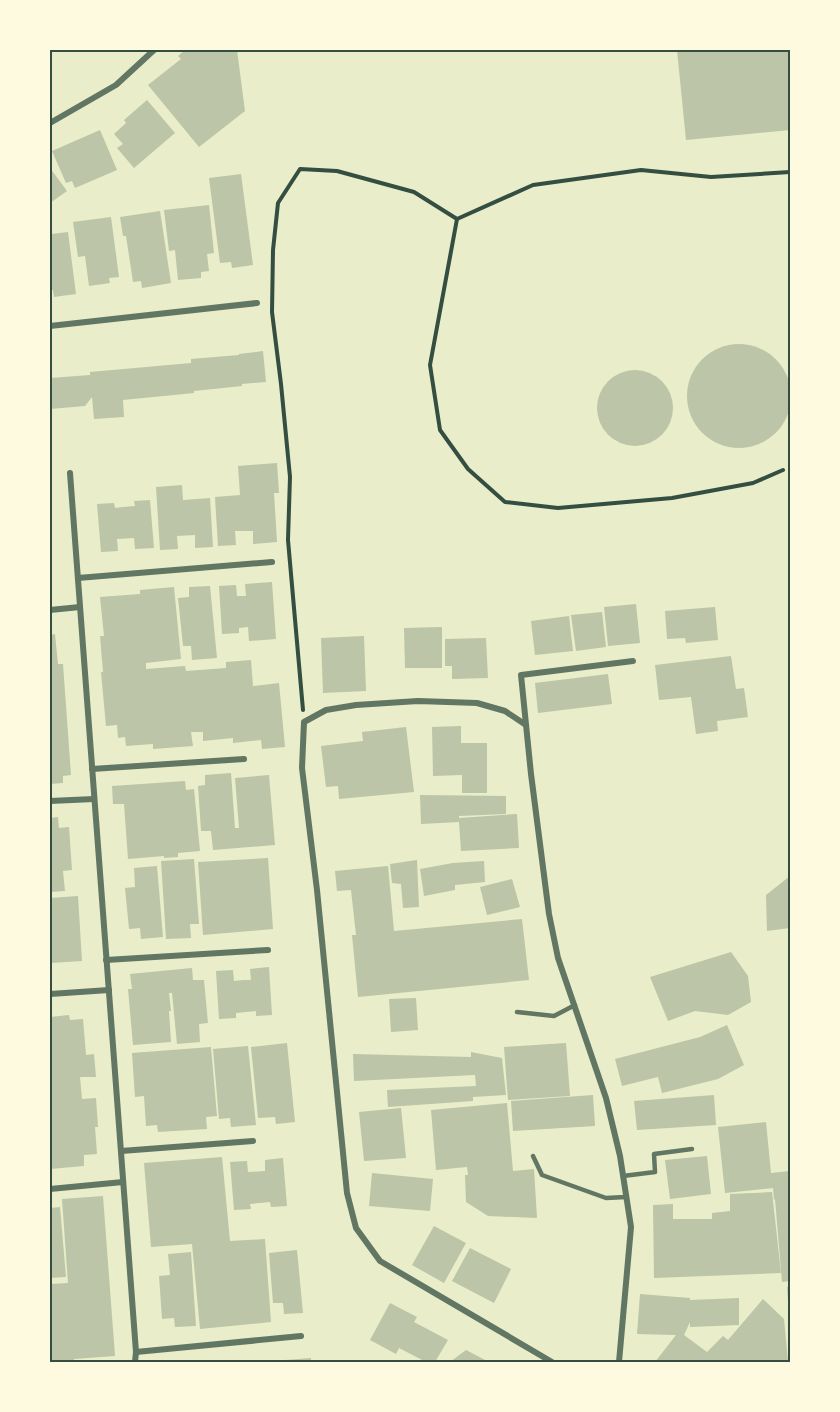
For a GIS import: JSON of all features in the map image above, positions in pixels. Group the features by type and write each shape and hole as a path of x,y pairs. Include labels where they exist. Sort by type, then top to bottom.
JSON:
{"street":[{"path":"50,123 116,85 154,50"},
{"path":"50,326 257,303"},
{"path":"70,473 135,1362"},
{"path":"78,578 272,562"},
{"path":"50,610 80,607"},
{"path":"620,1362 631,1227 627,1197 606,1098 558,957 549,914 521,675 633,661"},
{"path":"526,725 505,711 477,703 418,701 356,705 326,710 304,722 303,768 347,1193 356,1228 380,1261 552,1362"},
{"path":"92,769 244,759"},
{"path":"50,801 94,799"},
{"path":"106,960 268,950"},
{"path":"50,994 109,990"},
{"path":"121,1151 254,1141"},
{"path":"50,1189 123,1182"},
{"path":"136,1352 301,1336"}],"lane":[{"path":"517,1012 554,1016 575,1005"},
{"path":"623,1176 655,1172 654,1154 692,1149"},
{"path":"533,1156 542,1175 606,1198 627,1197"}],"path":[{"path":"304,722 288,540 290,477 272,312 273,250 278,204 300,170 337,171 414,192 457,219"},
{"path":"457,219 532,185 641,170 711,177 790,172"},
{"path":"457,219 430,365 440,430 468,469 505,502 558,508 672,498 753,483 783,470"}],"building":[{"path":"185,50 237,50 245,111 199,147 148,85 181,59 178,56"},
{"path":"677,50 790,50 790,130 686,140"},
{"path":"147,100 175,133 134,168 117,148 123,144 114,134 126,123 124,120"},
{"path":"100,130 117,170 75,188 72,181 66,183 52,151"},
{"path":"50,168 67,191 50,203"},
{"path":"241,174 253,265 232,268 231,262 220,263 209,178"},
{"path":"209,205 214,253 207,254 209,271 201,272 201,278 178,280 175,250 169,251 164,210"},
{"path":"160,211 171,283 142,288 141,281 133,282 126,236 123,236 120,217"},
{"path":"111,217 119,277 109,278 110,283 89,286 85,256 78,257 73,222"},
{"path":"50,227 52,234 68,232 76,294 54,297 53,290 50,291"},
{"path":"739,344 759,348 776,359 787,376 791,396 787,416 776,433 759,444 739,448 719,444 702,433 691,416 687,396 691,376 702,359 719,348"},
{"path":"263,351 266,382 194,391 194,393 123,400 124,417 94,419 92,397 85,406 50,409 50,378 191,363 191,359"},
{"path":"635,370 650,373 662,381 670,393 673,408 670,423 662,435 650,443 635,446 620,443 608,435 600,423 597,408 600,393 608,381 620,373"},
{"path":"277,463 279,493 274,493 277,542 253,544 253,531 235,531 236,545 218,546 215,497 240,495 238,466"},
{"path":"182,485 183,500 210,498 213,547 195,548 195,535 177,536 178,549 160,550 156,487"},
{"path":"150,500 154,548 135,549 134,538 117,539 118,551 101,552 97,504 114,503 115,508 135,506 134,501"},
{"path":"272,582 276,639 249,641 248,627 239,628 239,633 222,634 219,586 236,585 237,596 246,596 245,584"},
{"path":"210,586 217,658 192,660 191,646 183,646 178,598 189,597 189,587"},
{"path":"174,587 181,659 146,663 146,669 185,666 186,671 226,668 226,662 251,660 253,686 279,683 285,747 262,749 261,740 233,743 233,738 203,741 203,732 191,732 193,746 153,749 153,744 126,746 125,737 118,738 117,725 106,726 101,672 103,672 100,636 104,636 100,597 140,594 140,590"},
{"path":"636,604 640,643 608,646 604,607"},
{"path":"715,607 718,640 686,643 685,638 667,639 665,611"},
{"path":"602,612 606,647 576,651 571,615"},
{"path":"569,616 573,651 535,655 531,621"},
{"path":"442,627 442,668 405,668 404,628"},
{"path":"55,634 58,664 63,664 71,775 63,776 63,783 50,784 50,635"},
{"path":"364,636 366,691 323,693 321,638"},
{"path":"486,638 488,678 452,679 452,666 445,666 445,639"},
{"path":"731,656 736,689 744,688 748,717 717,721 718,731 696,734 691,697 659,700 655,665"},
{"path":"608,674 612,704 538,713 535,683"},
{"path":"461,726 461,743 487,743 487,793 462,793 462,775 433,776 432,727"},
{"path":"406,727 414,792 339,799 338,786 326,787 321,746 363,741 362,732"},
{"path":"231,773 235,828 239,828 235,778 269,775 275,845 213,850 211,831 201,831 198,786 205,785 205,775"},
{"path":"185,781 186,790 194,789 200,851 178,853 178,857 128,859 124,804 113,804 112,786"},
{"path":"420,795 506,796 506,814 459,816 459,818 517,814 519,848 461,851 459,822 421,824"},
{"path":"58,817 59,828 69,827 72,870 63,871 65,891 50,892 50,818"},
{"path":"268,858 273,929 203,935 198,862"},
{"path":"194,859 199,924 190,924 191,938 166,939 161,861"},
{"path":"417,860 419,907 403,908 401,884 392,883 390,864"},
{"path":"484,861 485,882 455,885 455,890 424,896 420,869 453,863"},
{"path":"157,866 163,937 141,939 140,928 129,929 125,888 135,887 134,868"},
{"path":"388,866 394,931 522,919 529,980 358,997 352,935 356,935 351,890 337,891 335,871"},
{"path":"790,876 790,928 767,931 766,895"},
{"path":"512,879 520,907 487,915 480,887"},
{"path":"78,896 82,961 50,963 50,898"},
{"path":"731,952 748,976 751,1002 728,1015 695,1011 668,1021 650,977"},
{"path":"269,967 272,1015 256,1016 256,1011 236,1013 236,1018 219,1019 216,971 233,970 234,981 251,980 250,969"},
{"path":"192,968 193,980 204,980 208,1023 199,1024 200,1042 177,1044 172,993 169,993 171,1042 133,1045 128,989 132,989 130,974"},
{"path":"416,998 418,1030 391,1032 389,999"},
{"path":"69,1015 70,1020 83,1019 86,1055 94,1054 96,1077 80,1077 82,1099 96,1098 97,1154 84,1155 84,1166 50,1169 50,1017"},
{"path":"727,1025 744,1065 718,1079 662,1093 658,1077 622,1086 615,1059 700,1037"},
{"path":"287,1043 295,1122 276,1124 275,1117 258,1118 251,1047"},
{"path":"566,1043 570,1096 508,1100 504,1047"},
{"path":"248,1046 256,1125 231,1127 230,1118 219,1119 213,1049"},
{"path":"211,1047 217,1116 206,1117 207,1129 158,1132 157,1125 146,1126 144,1096 135,1097 132,1053"},
{"path":"471,1052 502,1058 506,1095 473,1097 473,1101 388,1107 387,1090 476,1086 475,1075 354,1081 353,1054 471,1057"},
{"path":"593,1095 595,1126 513,1131 511,1101"},
{"path":"714,1095 716,1125 637,1130 634,1101"},
{"path":"507,1103 513,1171 534,1169 537,1218 488,1216 466,1202 467,1167 436,1170 431,1110"},
{"path":"401,1108 406,1158 364,1161 359,1112"},
{"path":"766,1122 771,1173 790,1171 790,1281 782,1282 773,1188 725,1193 718,1127"},
{"path":"707,1156 711,1194 670,1199 665,1160"},
{"path":"222,1157 230,1241 265,1239 271,1322 200,1329 192,1244 151,1247 144,1163"},
{"path":"283,1158 287,1206 271,1207 270,1202 250,1204 251,1209 234,1210 230,1162 247,1161 248,1172 265,1171 265,1160"},
{"path":"372,1173 433,1179 430,1211 369,1206"},
{"path":"772,1192 781,1273 654,1278 653,1205 673,1204 673,1219 712,1219 712,1213 730,1211 730,1194"},
{"path":"103,1196 115,1356 74,1359 74,1362 50,1362 50,1284 68,1283 62,1199"},
{"path":"60,1207 66,1277 50,1278 50,1208"},
{"path":"434,1226 466,1243 444,1283 412,1265"},
{"path":"470,1248 511,1269 494,1303 452,1281"},
{"path":"297,1250 303,1313 284,1314 283,1303 273,1303 269,1253"},
{"path":"191,1252 196,1326 175,1327 174,1318 162,1319 159,1276 170,1275 168,1254"},
{"path":"790,1286 790,1315 789,1315 787,1287"},
{"path":"640,1294 690,1298 690,1300 739,1298 739,1325 690,1327 690,1322 684,1335 707,1352 723,1336 728,1340 763,1299 784,1319 788,1362 655,1362 676,1335 637,1334"},
{"path":"390,1303 417,1317 414,1322 448,1340 435,1362 426,1362 399,1348 396,1354 370,1340"},
{"path":"466,1350 489,1362 450,1362"},
{"path":"311,1358 311,1362 272,1362 272,1361"}]}
